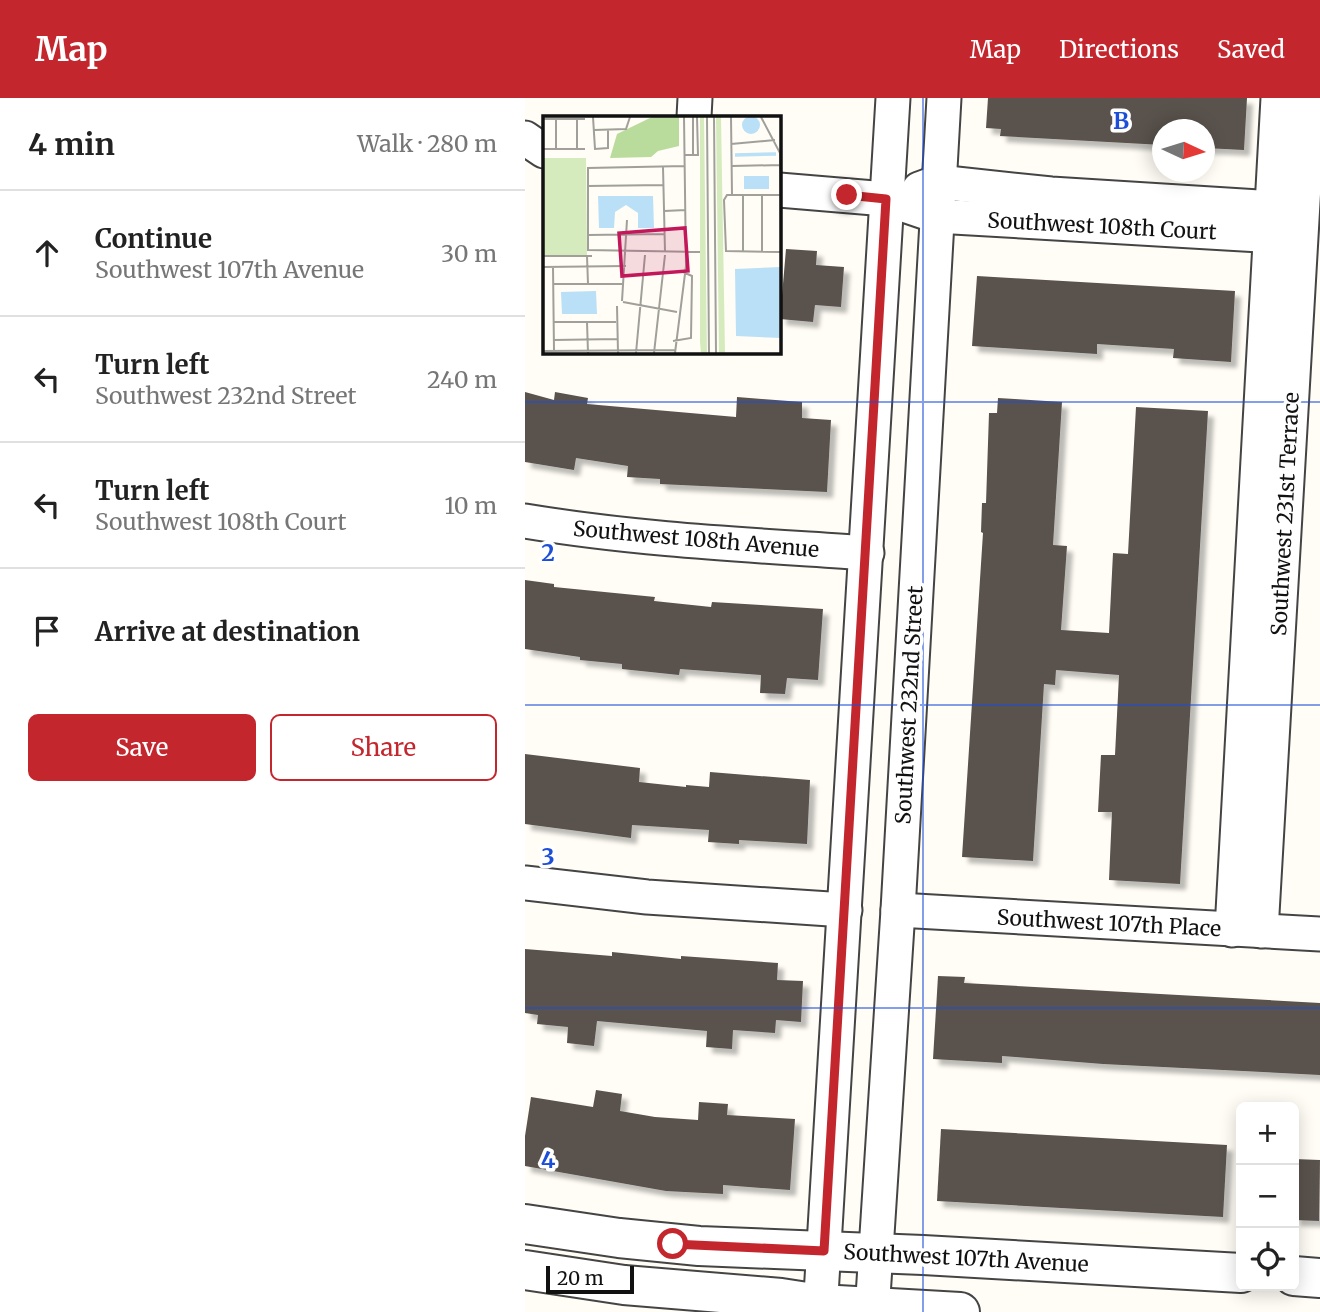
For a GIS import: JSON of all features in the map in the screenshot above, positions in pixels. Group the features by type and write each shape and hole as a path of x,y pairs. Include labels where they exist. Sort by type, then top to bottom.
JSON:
{"street":[{"path":"694,116 695,98"},
{"path":"820,1308 893,98"},
{"name":"Southwest 231st Terrace","path":"1278,98 1298,223"},
{"name":"Southwest 231st Terrace","path":"1246,930 1309,98"},
{"name":"Southwest 232nd Street","path":"872,1310 898,910 943,103"},
{"path":"525,138 543,150"},
{"path":"525,168 543,166"},
{"name":"Southwest 108th Court","path":"886,199 938,183 1298,223"},
{"name":"Southwest 108th Court","path":"781,190 886,199 936,216 1298,223"},
{"name":"Southwest 108th Avenue","path":"525,521 698,543 867,553"},
{"path":"525,883 637,896 845,910"},
{"name":"Southwest 107th Place","path":"898,910 1320,934"},
{"name":"Southwest 107th Avenue","path":"525,1224 673,1244 1236,1273"},
{"path":"525,1270 624,1285 781,1298 820,1308 960,1312"},
{"path":"1299,1276 1320,1278"}],"building":[{"path":"988,98 1247,98 1244,150 1215,149 1215,119 1152,119 1152,144 1000,136 1001,129 986,128"},
{"path":"786,249 817,251 816,265 844,267 841,307 815,305 813,322 781,319"},
{"path":"977,276 1235,291 1231,362 1173,358 1174,349 1097,344 1097,354 972,346"},
{"path":"525,392 554,400 555,392 588,398 587,404 736,417 737,397 802,402 802,418 831,420 827,492 660,484 660,479 627,477 628,466 576,458 574,470 525,462"},
{"path":"998,398 1062,402 1053,545 1067,546 1061,630 1109,633 1113,553 1128,554 1136,407 1208,411 1180,884 1109,880 1112,812 1098,812 1101,755 1115,755 1119,675 1056,670 1055,685 1044,684 1033,861 962,857 983,533 982,503 986,503 989,413 997,413"},
{"path":"525,580 554,584 554,587 655,597 654,601 711,607 712,602 823,609 818,680 787,678 785,694 760,693 761,675 680,669 679,675 622,669 622,664 580,660 580,657 525,649"},
{"path":"525,754 640,768 639,782 686,787 709,787 710,772 810,780 807,844 739,840 739,844 708,842 709,830 632,825 631,838 525,824"},
{"path":"525,949 612,956 612,952 681,959 681,956 778,963 777,980 803,981 801,1022 776,1020 775,1033 733,1030 732,1049 706,1047 707,1031 597,1021 594,1046 567,1043 568,1027 537,1024 538,1015 525,1013"},
{"path":"938,976 965,977 964,983 1320,1003 1320,1075 1002,1056 1002,1063 933,1059"},
{"path":"596,1090 622,1094 620,1111 655,1117 698,1120 699,1102 728,1104 727,1115 795,1119 790,1190 723,1185 723,1194 666,1191 525,1166 525,1136 531,1097 593,1107"},
{"path":"941,1129 1227,1145 1223,1217 937,1201"},
{"path":"1299,1159 1320,1160 1319,1221 1299,1220"}],"route":[{"path":"673,1244 824,1251 886,199 847,195"}]}
